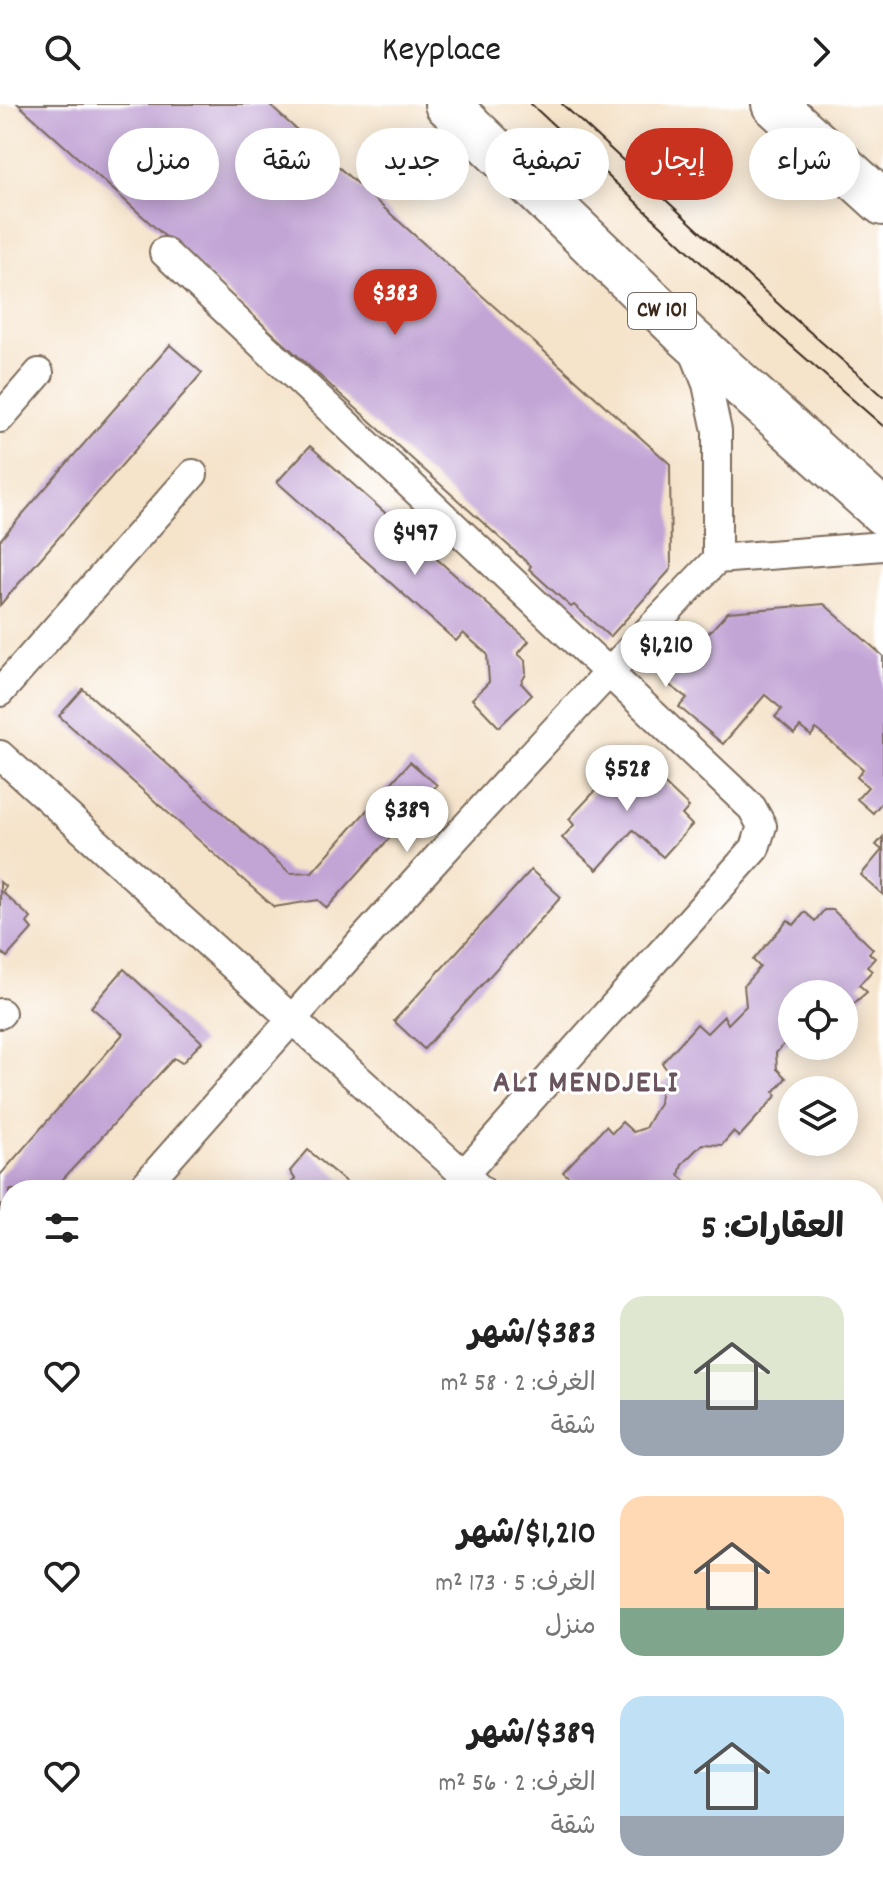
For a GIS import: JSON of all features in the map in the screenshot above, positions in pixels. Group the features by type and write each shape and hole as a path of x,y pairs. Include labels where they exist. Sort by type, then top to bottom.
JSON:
{"main road":[{"name":"CW 101","path":"447,104 688,337 883,513"},
{"path":"774,104 883,203"}],"street":[{"path":"164,252 752,808 762,826 755,848 474,1180"},
{"path":"688,337 707,384 717,431 717,559"},
{"path":"0,418 39,373"},
{"path":"0,692 193,474"},
{"path":"150,1180 291,1019 609,671 717,559 883,546"},
{"path":"0,755 470,1180"}],"building":[{"path":"18,104 268,104 295,128 235,128 235,200 340,200 340,168 356,183 356,200 375,200 670,464 671,569 610,637 574,605 571,607 529,569 531,566 125,200 219,200 219,128 108,128 108,185"},
{"path":"170,345 202,373 0,605 0,540"},
{"path":"310,446 529,641 518,654 525,660 526,674 521,683 532,695 499,727 472,699 489,682 487,654 463,633 456,641 277,482"},
{"path":"824,604 883,656 883,801 873,813 857,799 868,787 857,777 863,769 816,729 811,736 800,727 794,734 775,717 782,709 765,695 723,744 679,707 687,698 664,681 728,612"},
{"path":"83,689 290,873 312,872 410,762 437,785 327,908 318,900 274,907 59,716"},
{"path":"618,750 640,771 650,770 689,807 682,815 692,825 663,857 633,830 597,870 562,838 574,825 569,819 609,776 601,769"},
{"path":"883,837 883,895 861,875 882,850 876,845"},
{"path":"531,870 561,897 424,1049 394,1021"},
{"path":"0,882 6,887 2,892 31,918 27,923 32,929 7,957 0,951"},
{"path":"824,910 833,910 873,949 869,953 875,958 867,967 872,971 859,985 867,992 858,1000 858,980 778,980 777,1069 784,1076 778,1076 778,1087 774,1092 777,1095 739,1137 733,1132 722,1145 702,1144 682,1164 679,1175 684,1180 572,1180 563,1172 606,1126 612,1133 622,1122 633,1132 645,1128 659,1103 661,1085 672,1077 662,1063 697,1024 707,1033 724,1016 728,1024 746,1006 744,985 760,967 753,960 788,920 794,925 805,912 815,921"},
{"path":"124,969 202,1042 182,1063 174,1058 62,1180 0,1180 0,1175 123,1034 91,1007"},
{"path":"308,1150 343,1180 294,1180 290,1171"}],"tram line":[{"path":"531,104 771,328 883,426"},
{"path":"562,104 883,396"}],"district":[{"name":"ALI MENDJELI","path":"586,1085"}]}
